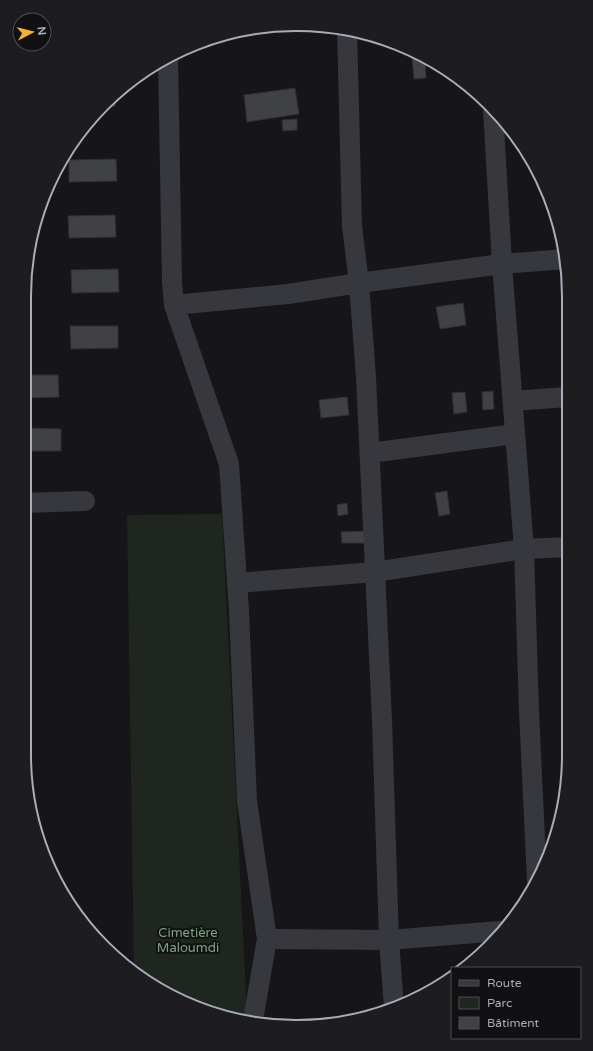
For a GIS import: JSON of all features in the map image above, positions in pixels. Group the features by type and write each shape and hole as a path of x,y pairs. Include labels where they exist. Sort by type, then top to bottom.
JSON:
{"street":[{"path":"347,36 352,226 359,283 366,377 382,720 389,940 394,1002"},
{"path":"168,65 172,282 174,305 229,464 237,583 248,801 266,939 254,1017"},
{"path":"494,119 502,264 524,549 529,720 536,869"},
{"path":"174,305 288,294 502,264 560,260"},
{"path":"513,401 562,397"},
{"path":"370,453 516,434"},
{"path":"31,503 85,501"},
{"path":"237,583 375,572 524,549 562,547"},
{"path":"266,939 389,940 496,930"}],"green space":[{"name":"Cimetière Maloumdi","path":"222,514 247,1015 211,1006 179,993 134,964 127,515"}],"building":[{"path":"412,58 425,65 426,78 414,79"},
{"path":"295,88 299,114 247,122 244,95"},
{"path":"297,119 297,130 283,131 282,120"},
{"path":"116,159 117,181 69,182 69,160"},
{"path":"115,215 116,237 69,238 68,216"},
{"path":"118,269 119,292 72,293 71,270"},
{"path":"463,303 466,325 440,329 436,307"},
{"path":"70,326 118,326 118,348 71,349"},
{"path":"31,375 58,375 59,397 31,398"},
{"path":"493,391 494,409 483,410 482,392"},
{"path":"465,392 467,412 454,414 452,393"},
{"path":"347,397 349,415 321,418 319,400"},
{"path":"31,428 61,429 61,451 31,451"},
{"path":"447,491 450,514 439,516 435,493"},
{"path":"347,503 348,514 338,516 337,505"},
{"path":"365,531 366,543 342,543 341,532"}]}
